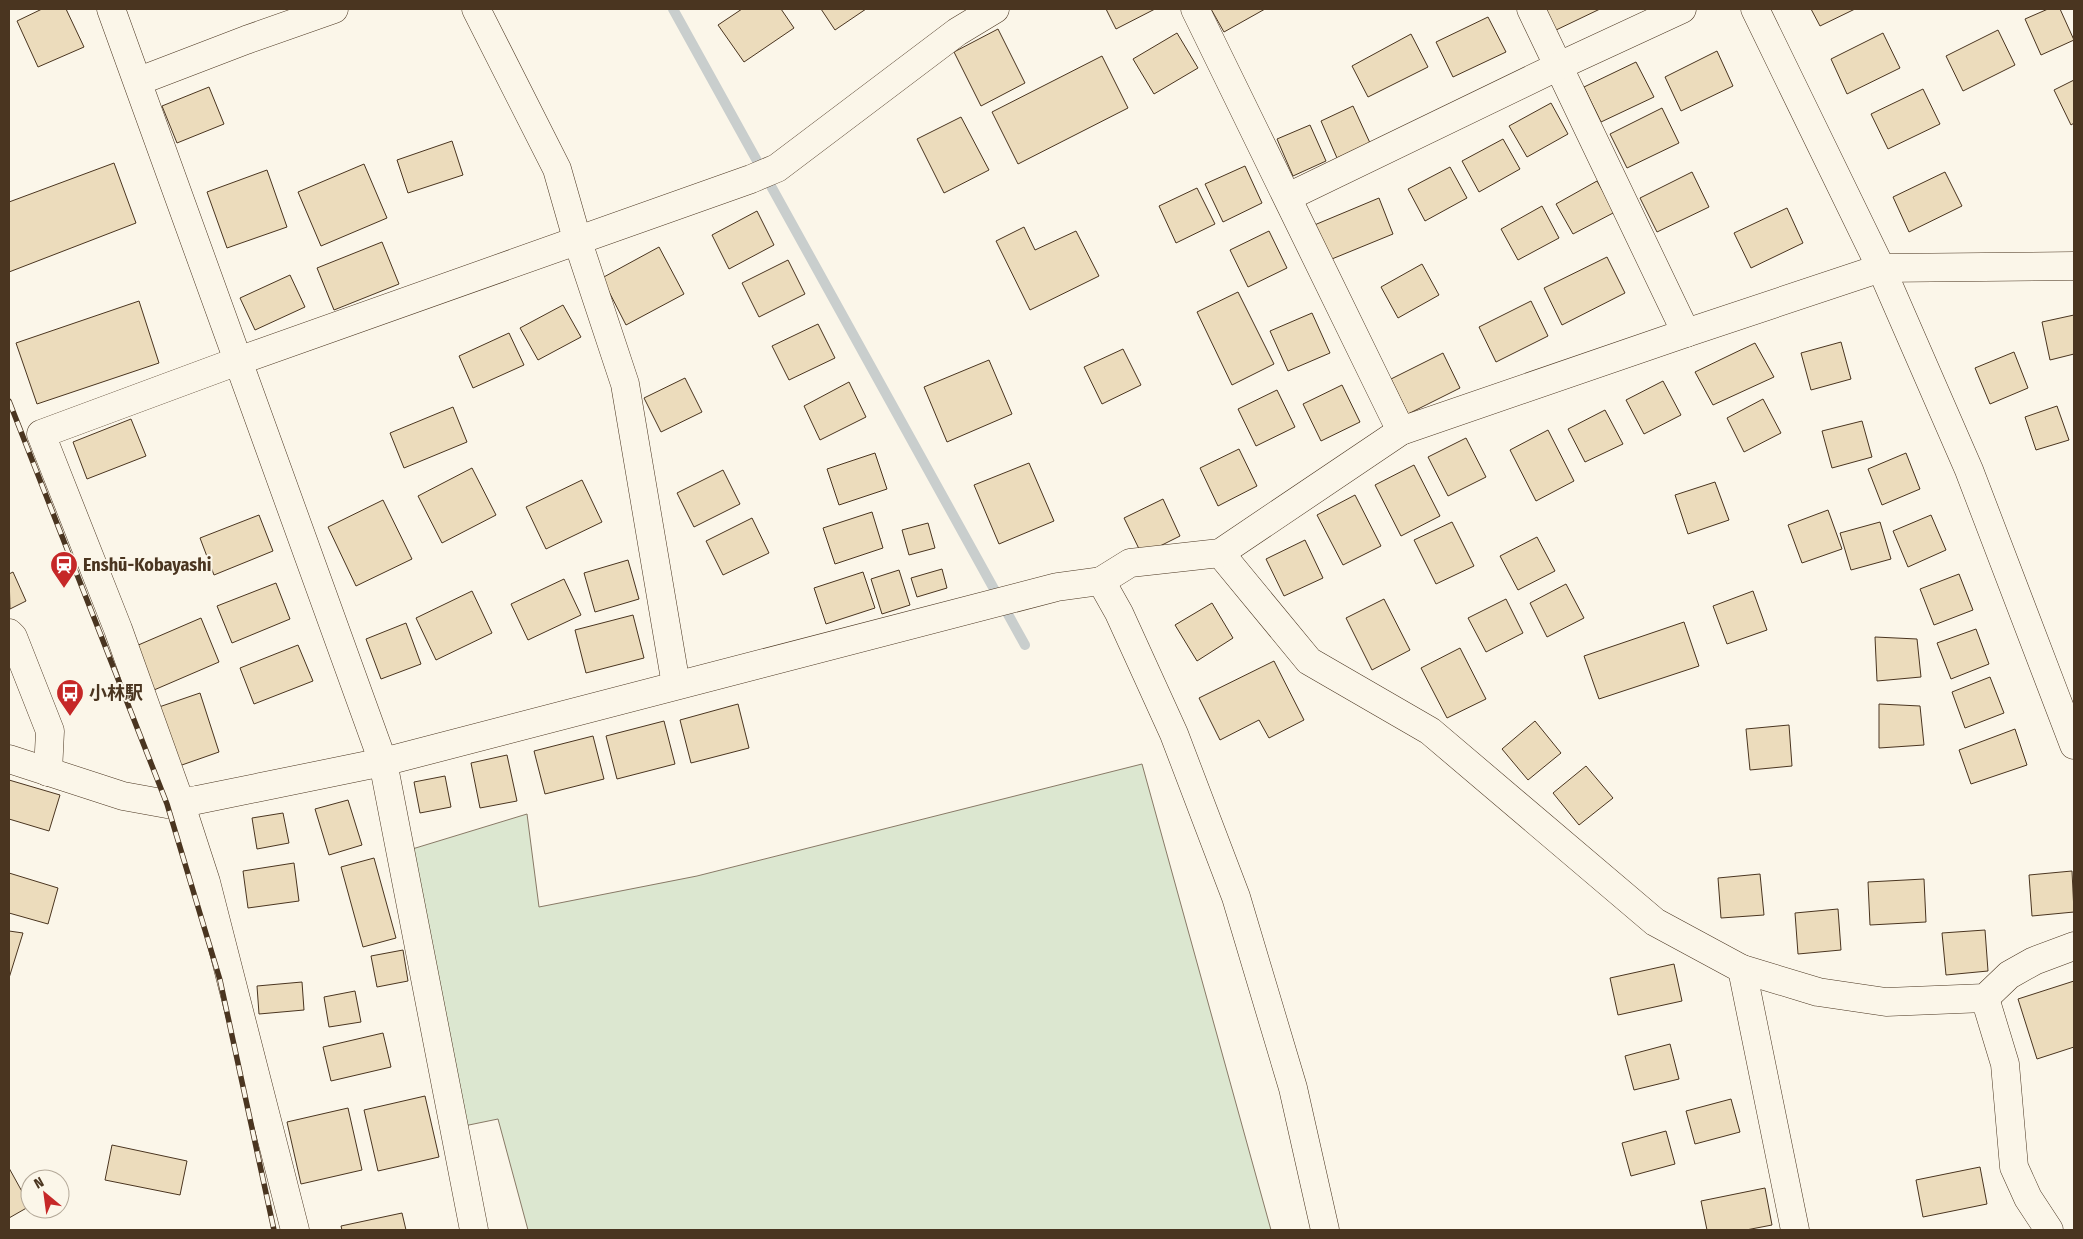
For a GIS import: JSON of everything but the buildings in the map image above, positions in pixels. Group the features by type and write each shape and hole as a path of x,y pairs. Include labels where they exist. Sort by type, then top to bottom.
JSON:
{"street":[{"path":"111,9 383,762 474,1230"},
{"path":"138,82 246,40 334,9"},
{"path":"476,9 557,169 577,240 625,384 676,685"},
{"path":"295,1230 206,882 180,802 118,629 41,434 238,361 751,179 777,168 957,32 995,9"},
{"path":"1195,9 1402,432"},
{"path":"1531,9 1686,333"},
{"path":"1288,197 1559,66 1682,9"},
{"path":"1755,9 1881,268 1969,470 2074,745"},
{"path":"9,759 123,796 167,804 383,762 1024,595 1058,587 1101,581 1130,563 1220,553 1402,432 1686,333 1881,268 2074,266"},
{"path":"1220,553 1309,661 1430,731 1655,922 1742,969 1818,992 1886,1002 1985,998 2008,975 2034,960 2074,946"},
{"path":"1101,581 1120,614 1174,734 1236,897 1293,1088 1325,1230"},
{"path":"9,634 13,637 50,731 48,772"},
{"path":"1742,969 1795,1230"},
{"path":"1985,998 2005,1064 2014,1167 2028,1198 2049,1230"}],"green space":[{"path":"1142,764 1271,1230 528,1230 498,1119 464,1126 409,850 527,814 539,907 697,876"}],"waterway":[{"path":"673,9 1025,645"}],"railway":[{"path":"9,401 167,804 220,980 274,1230"}],"place":[{"name":"Enshū-Kobayashi","path":"64,589"},
{"name":"小林駅","path":"70,717"}]}
